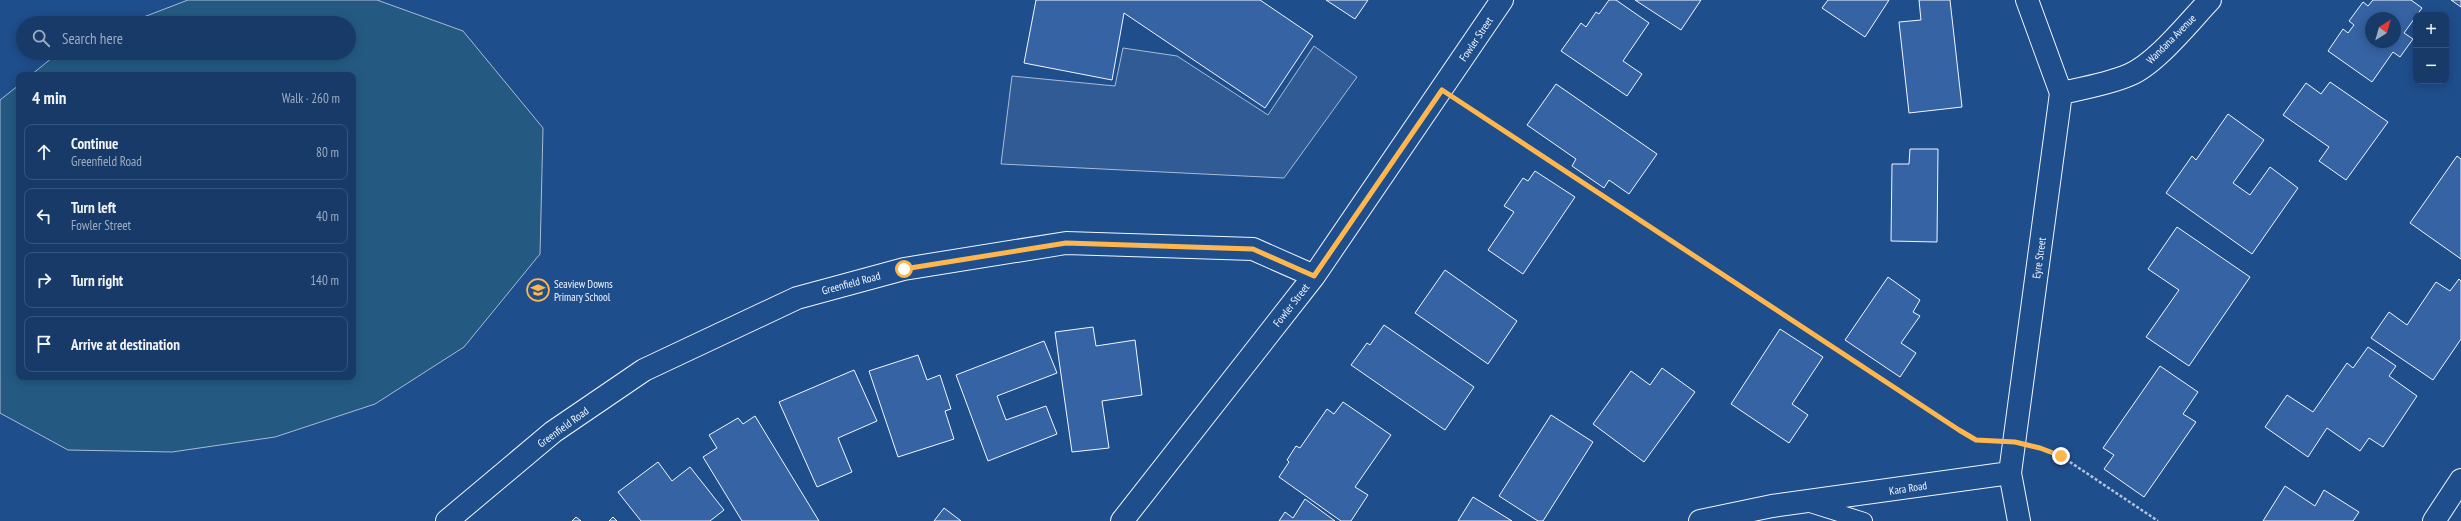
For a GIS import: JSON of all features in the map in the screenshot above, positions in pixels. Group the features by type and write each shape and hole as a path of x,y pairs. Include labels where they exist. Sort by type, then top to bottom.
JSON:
{"street":[{"name":"Fowler Street","path":"1122,521 1314,276 1502,0"},
{"name":"Eyre Street","path":"2019,521 2010,473 2061,93 2027,0"},
{"name":"Wandana Avenue","path":"2061,93 2108,82 2131,74 2150,62 2210,0"},
{"name":"Greenfield Road","path":"447,521 553,432 644,370 797,298 904,269 1066,243 1253,249 1314,276"},
{"name":"Kara Road","path":"1700,521 1772,506 1806,503 2010,473"},
{"path":"2434,521 2461,480"}],"lane":[{"name":"Kara Road","path":"1806,503 1864,521"}],"path":[{"path":"1442,90 1959,430 1976,440 2015,442 2040,448 2061,456 2158,521"}],"shaded area":[{"path":"188,0 377,0 463,31 543,128 540,254 464,347 375,404 275,437 172,452 68,450 0,413 0,100 16,87 16,380 356,380 356,72 35,72 49,60 356,60 356,16 146,16"},
{"path":"1314,46 1357,77 1284,178 1001,164 1012,76 1115,86 1123,48 1177,56 1268,115"}],"building":[{"path":"1036,0 1260,0 1313,36 1265,108 1124,13 1112,80 1024,63"},
{"path":"1326,0 1368,0 1355,19"},
{"path":"1609,0 1616,0 1649,23 1623,61 1642,74 1627,96 1561,51 1581,23 1586,27 1596,12 1599,14"},
{"path":"1635,0 1701,0 1681,30"},
{"path":"1828,0 1889,0 1865,37 1822,8"},
{"path":"1919,0 1950,0 1962,107 1909,113 1899,22 1921,20"},
{"path":"2373,0 2411,0 2422,8 2419,12 2413,12 2413,20 2404,33 2413,39 2400,57 2393,52 2372,82 2328,51 2343,29 2348,33 2354,25 2349,21 2363,2 2368,6"},
{"path":"2451,0 2461,0 2461,7"},
{"path":"2330,82 2388,122 2346,180 2319,161 2329,147 2283,115 2306,83 2321,94"},
{"path":"1556,84 1657,154 1629,194 1609,180 1604,188 1572,166 1576,159 1527,125"},
{"path":"2228,114 2264,140 2233,183 2250,195 2270,167 2298,188 2252,254 2166,193 2192,156 2196,160"},
{"path":"1910,149 1938,149 1937,242 1891,241 1892,164 1909,164"},
{"path":"2457,156 2461,159 2461,259 2410,223"},
{"path":"1535,171 1575,197 1523,274 1488,250 1514,212 1504,206 1523,178 1528,181"},
{"path":"2177,227 2250,277 2189,366 2146,337 2179,290 2148,269"},
{"path":"1445,270 1517,321 1488,364 1415,313"},
{"path":"1888,277 1920,300 1913,312 1920,316 1901,343 1916,353 1900,377 1845,340"},
{"path":"2459,279 2461,281 2461,339 2433,380 2371,338 2389,312 2407,325 2436,282 2450,291"},
{"path":"1384,325 1474,387 1445,430 1351,365 1367,343 1370,345"},
{"path":"1093,327 1096,346 1135,340 1142,395 1102,401 1109,448 1072,452 1055,332"},
{"path":"1780,329 1823,357 1792,404 1808,415 1789,443 1731,404"},
{"path":"1044,341 1057,373 997,396 1006,420 1046,406 1057,434 988,461 956,375"},
{"path":"2368,347 2396,366 2389,376 2417,396 2383,447 2369,438 2360,451 2327,428 2308,457 2265,427 2287,395 2313,412 2347,363 2353,368"},
{"path":"918,355 927,380 940,375 951,409 945,411 954,439 898,457 869,371"},
{"path":"2160,366 2198,392 2183,414 2196,422 2144,497 2104,469 2114,455 2103,448"},
{"path":"1662,368 1695,392 1644,462 1593,424 1631,371 1650,385"},
{"path":"854,370 877,421 838,438 852,472 817,487 779,402"},
{"path":"1343,402 1391,435 1355,487 1368,495 1351,521 1341,521 1279,477 1289,462 1287,460 1296,446 1300,448 1327,409 1334,414"},
{"path":"1551,415 1593,442 1543,521 1538,521 1499,496"},
{"path":"755,416 819,521 742,521 703,457 717,448 709,435 738,418 743,424"},
{"path":"658,462 672,481 690,467 724,510 710,521 641,521 618,492"},
{"path":"2285,486 2315,506 2324,490 2359,512 2353,521 2263,521"},
{"path":"1473,497 1512,521 1458,521"},
{"path":"1305,499 1335,521 1279,521 1285,512 1293,518"},
{"path":"944,508 961,521 934,521"},
{"path":"576,517 581,521 572,521"},
{"path":"613,517 617,521 609,521"}],"place":[{"name":"Seaview Downs Primary School","path":"538,290"}],"route":[{"path":"904,269 1066,243 1253,249 1314,276 1442,90 1959,430 1976,440 2015,442 2040,448 2061,456"}]}
